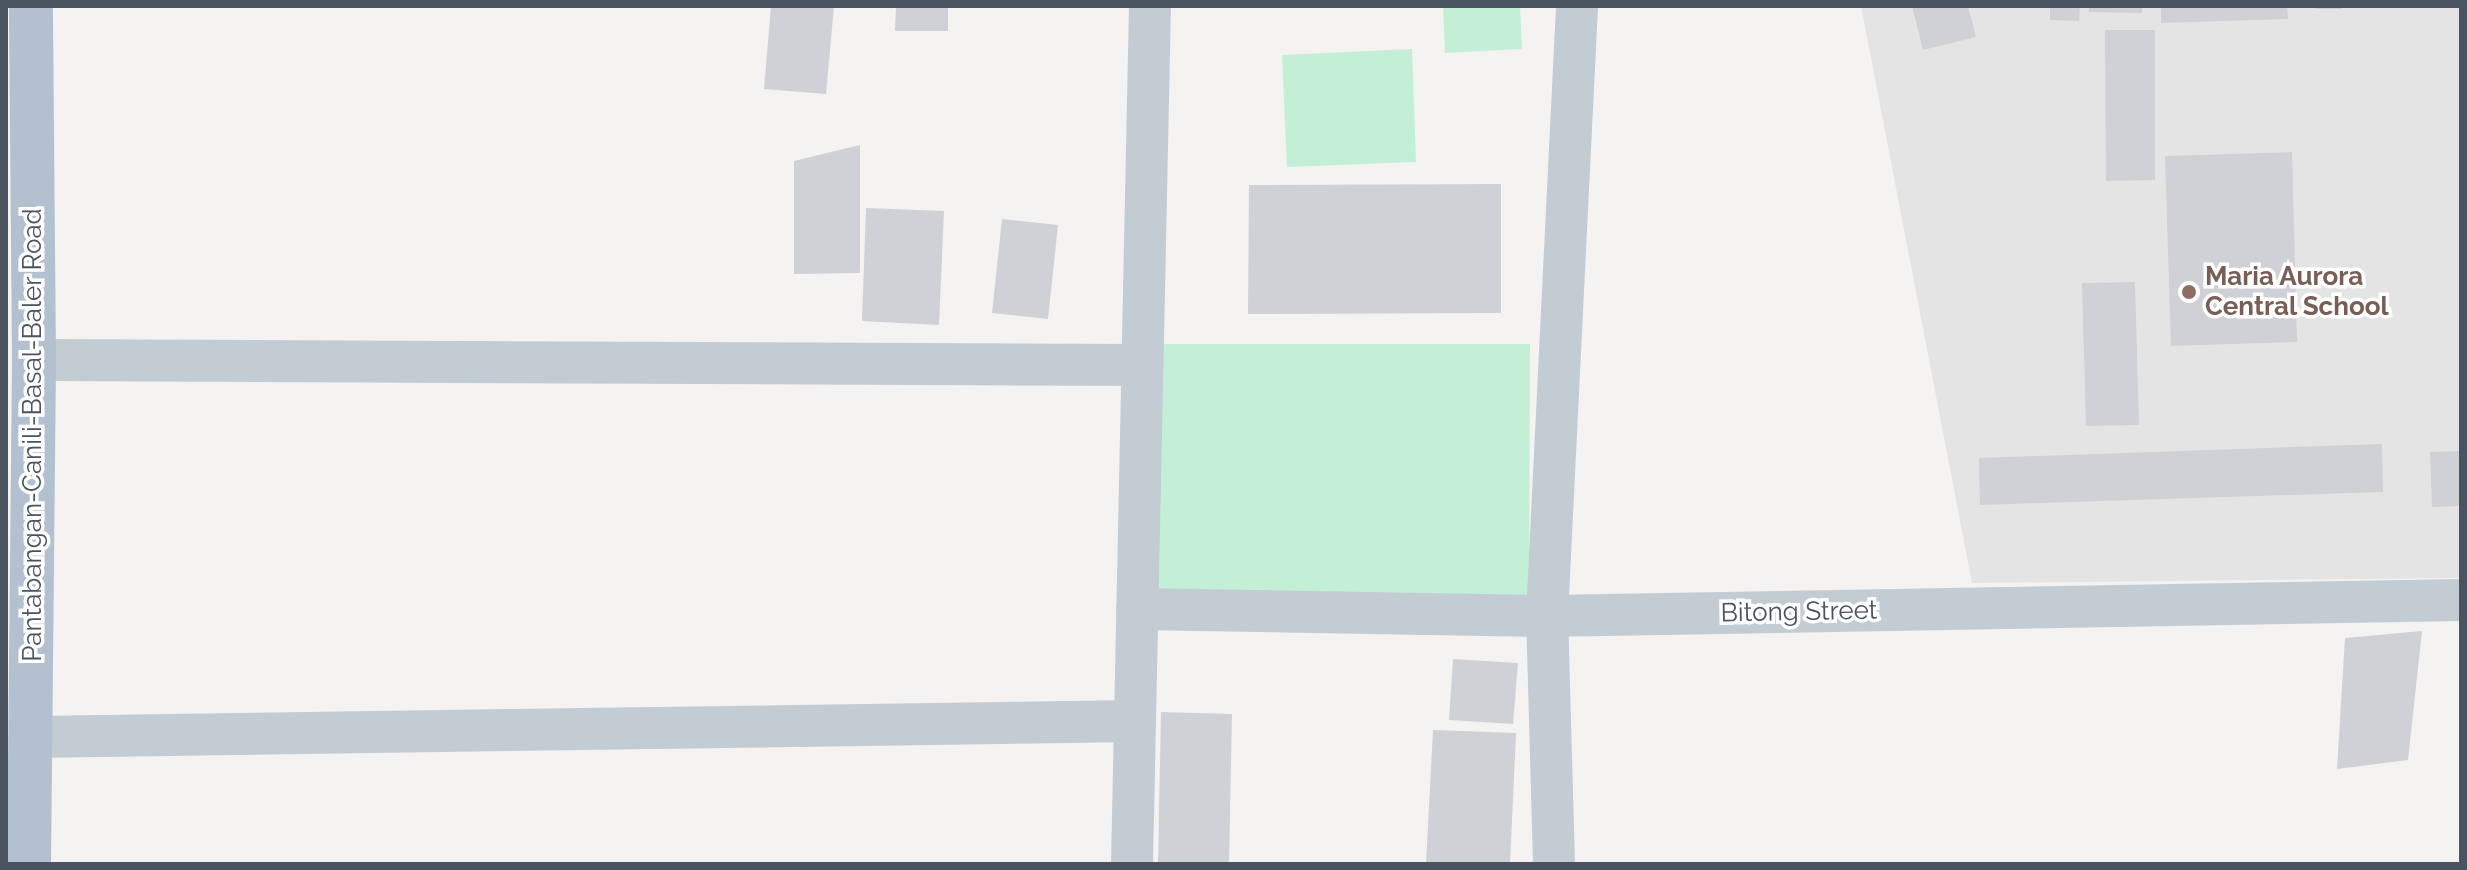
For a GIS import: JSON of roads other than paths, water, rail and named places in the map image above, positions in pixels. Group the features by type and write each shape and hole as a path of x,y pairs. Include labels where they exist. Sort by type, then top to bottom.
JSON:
{"main road":[{"name":"Pantabangan-Canili-Basal-Baler Road","path":"29,864 33,737 34,360 31,6"}],"street":[{"path":"1132,864 1150,6"},
{"path":"1554,864 1547,616 1577,6"},
{"path":"34,360 1141,365"},
{"name":"Bitong Street","path":"1137,609 1547,616 2461,600"},
{"path":"33,737 1135,721"}],"place":[{"name":"Maria Aurora Central School","path":"2189,292"}]}
